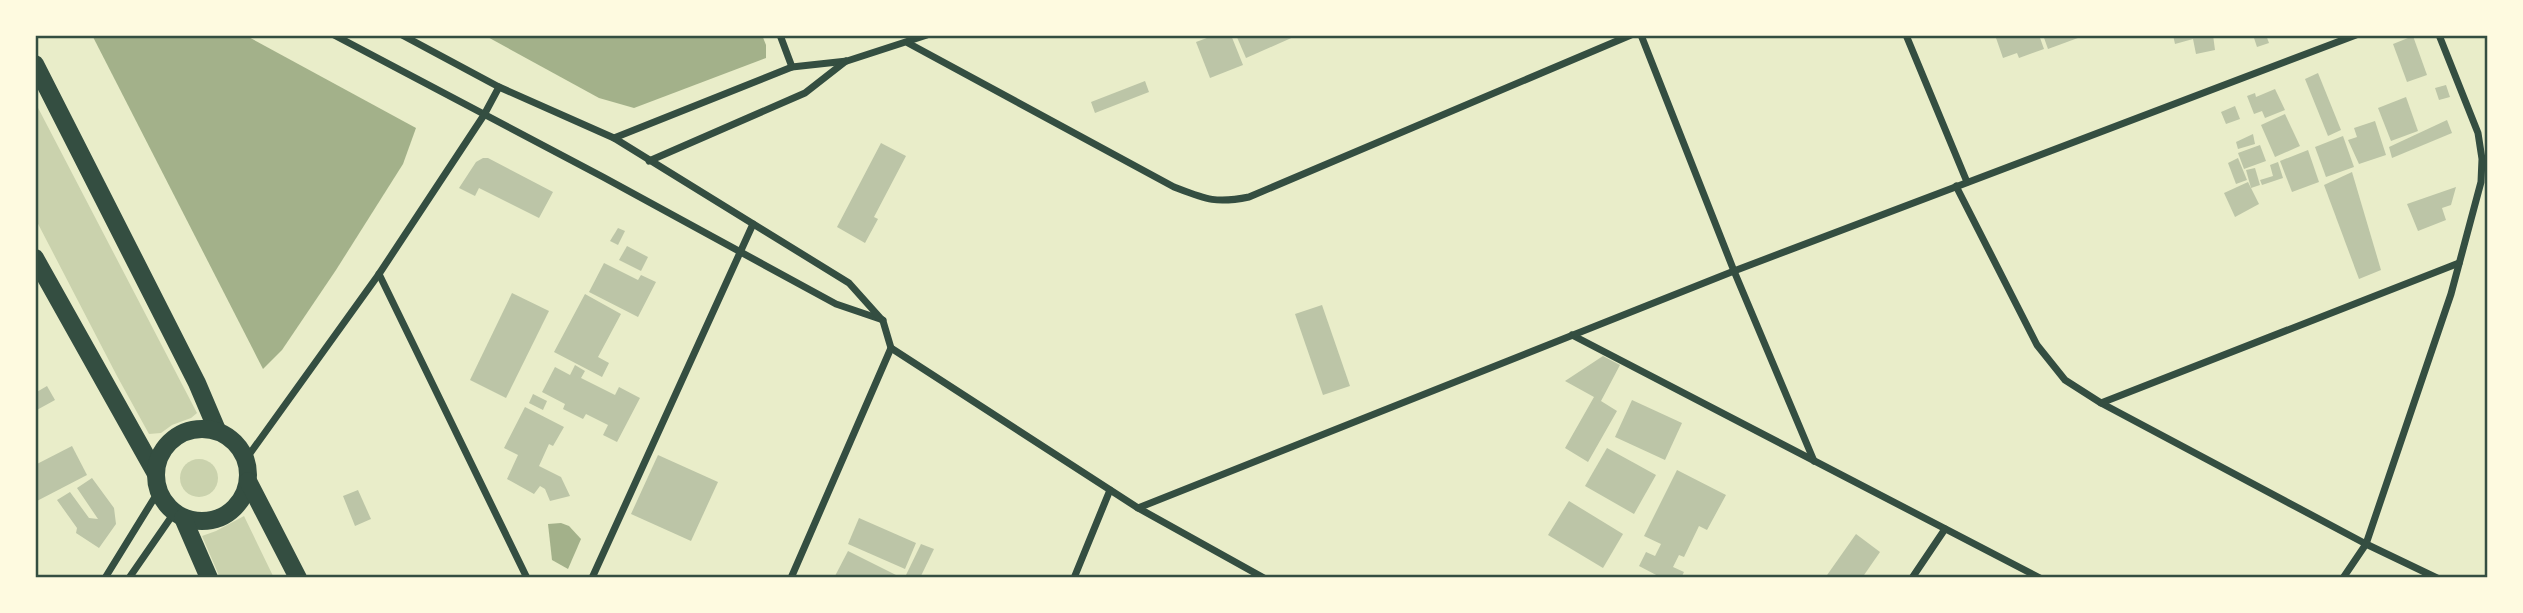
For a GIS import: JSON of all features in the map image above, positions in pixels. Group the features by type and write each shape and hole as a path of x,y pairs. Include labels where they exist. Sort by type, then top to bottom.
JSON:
{"main road":[{"path":"35,64 197,383 217,430"},
{"path":"35,258 155,472 158,492 164,503 179,515 204,522 225,516 240,501 248,481"},
{"path":"155,472 162,451 176,436 195,428 217,430 235,441 246,458 248,481 298,578"},
{"path":"179,515 209,578"}],"street":[{"path":"334,35 836,304 883,321"},
{"path":"402,35 499,87 614,138 849,283 883,321 891,348 791,578"},
{"path":"780,35 792,67"},
{"path":"614,138 792,67 847,61 927,35"},
{"path":"908,43 1174,187 1223,202 1249,197 1631,35"},
{"path":"1641,35 1734,271 1814,461"},
{"path":"1906,35 1967,182"},
{"path":"1138,508 1734,271 2356,35"},
{"path":"2343,578 2366,544 2451,294 2481,182 2482,159 2478,133 2439,35"},
{"path":"649,161 805,93 847,61"},
{"path":"246,458 379,274 484,115 499,87"},
{"path":"1956,186 2037,345 2065,380 2101,403 2366,544 2437,578"},
{"path":"592,578 753,224"},
{"path":"2101,403 2459,263"},
{"path":"379,274 527,578"},
{"path":"1572,335 2040,578"},
{"path":"891,348 1138,508 1264,578"},
{"path":"1074,578 1110,490"},
{"path":"105,578 158,492"},
{"path":"129,578 179,515"},
{"path":"1912,578 1945,529"}],"shaded area":[{"path":"92,35 245,35 416,128 403,164 336,270 282,350 263,369"},
{"path":"484,35 762,35 766,45 766,58 634,108 599,98"},
{"path":"35,102 197,413 161,433 149,434 35,218"},
{"path":"199,459 212,465 218,478 212,491 199,497 186,491 180,478 186,465"},
{"path":"244,516 274,578 220,578 202,536"},
{"path":"561,523 569,526 581,539 568,569 552,560 548,524"}],"building":[{"path":"1215,35 1231,35 1243,65 1210,78 1196,42"},
{"path":"1236,35 1298,35 1246,58"},
{"path":"1995,35 2039,35 2044,49 2019,58 2017,53 2003,58"},
{"path":"2043,35 2086,35 2048,49"},
{"path":"2173,35 2213,35 2215,50 2196,54 2193,39 2175,44"},
{"path":"2253,35 2266,35 2269,43 2257,47"},
{"path":"2413,36 2427,75 2407,82 2393,44"},
{"path":"2318,73 2341,130 2328,136 2305,79"},
{"path":"1145,81 1149,92 1095,113 1091,102"},
{"path":"2446,85 2450,97 2439,100 2435,88"},
{"path":"2275,89 2285,110 2265,118 2262,111 2254,114 2247,96 2255,93 2256,97"},
{"path":"2406,97 2418,131 2391,141 2378,108"},
{"path":"2235,106 2240,119 2226,124 2221,112"},
{"path":"2285,114 2300,146 2275,157 2261,125"},
{"path":"2447,120 2452,133 2392,158 2389,147"},
{"path":"2375,121 2386,155 2359,164 2348,140 2357,137 2354,128"},
{"path":"2253,134 2255,144 2238,149 2236,142"},
{"path":"2343,136 2354,167 2326,177 2315,147"},
{"path":"881,143 906,156 874,217 878,219 865,243 837,227"},
{"path":"2260,145 2266,161 2244,169 2238,153"},
{"path":"2308,150 2319,182 2292,192 2280,161"},
{"path":"488,158 553,192 539,218 479,188 475,196 459,188 476,162"},
{"path":"2238,158 2247,180 2236,184 2228,163"},
{"path":"2278,162 2283,178 2262,185 2260,180 2273,176 2270,165"},
{"path":"2255,168 2260,185 2251,188 2246,170"},
{"path":"2352,172 2381,270 2359,279 2324,185"},
{"path":"2248,182 2259,204 2235,217 2224,193"},
{"path":"2456,187 2451,205 2442,208 2446,220 2418,231 2407,204"},
{"path":"618,228 625,231 618,245 610,241"},
{"path":"627,246 648,257 641,271 619,260"},
{"path":"604,263 638,280 641,275 656,282 638,317 589,292"},
{"path":"512,293 549,311 506,398 470,380"},
{"path":"585,294 621,314 598,357 609,363 602,377 554,352"},
{"path":"1322,305 1350,386 1323,395 1295,314"},
{"path":"1603,356 1620,365 1601,401 1617,411 1588,462 1565,448 1594,397 1565,381"},
{"path":"575,365 585,371 581,378 615,395 619,387 640,398 617,442 603,435 608,425 586,414 583,419 563,409 565,404 542,392 555,367 570,375"},
{"path":"47,386 55,400 35,411 35,393"},
{"path":"533,394 547,401 543,410 529,403"},
{"path":"1632,400 1682,423 1665,460 1615,437"},
{"path":"525,407 564,427 553,446 549,444 539,466 561,477 570,496 550,501 545,489 540,486 534,494 507,479 518,455 504,448"},
{"path":"72,446 87,475 35,502 35,465"},
{"path":"1607,448 1656,475 1634,514 1585,486"},
{"path":"658,455 718,482 691,541 631,514"},
{"path":"1677,470 1726,495 1707,530 1699,526 1684,557 1679,555 1673,567 1684,572 1681,578 1662,578 1639,566 1646,552 1655,556 1661,544 1644,536"},
{"path":"92,478 114,508 116,524 99,548 76,533 77,528 57,500 70,492 89,518 98,519 77,488"},
{"path":"358,490 371,519 355,526 343,496"},
{"path":"1569,501 1623,534 1603,568 1548,535"},
{"path":"859,518 916,543 905,569 848,544"},
{"path":"1856,534 1880,552 1862,578 1825,578"},
{"path":"921,544 934,549 920,578 912,578 906,575"},
{"path":"848,551 902,578 838,578 835,576"}]}
